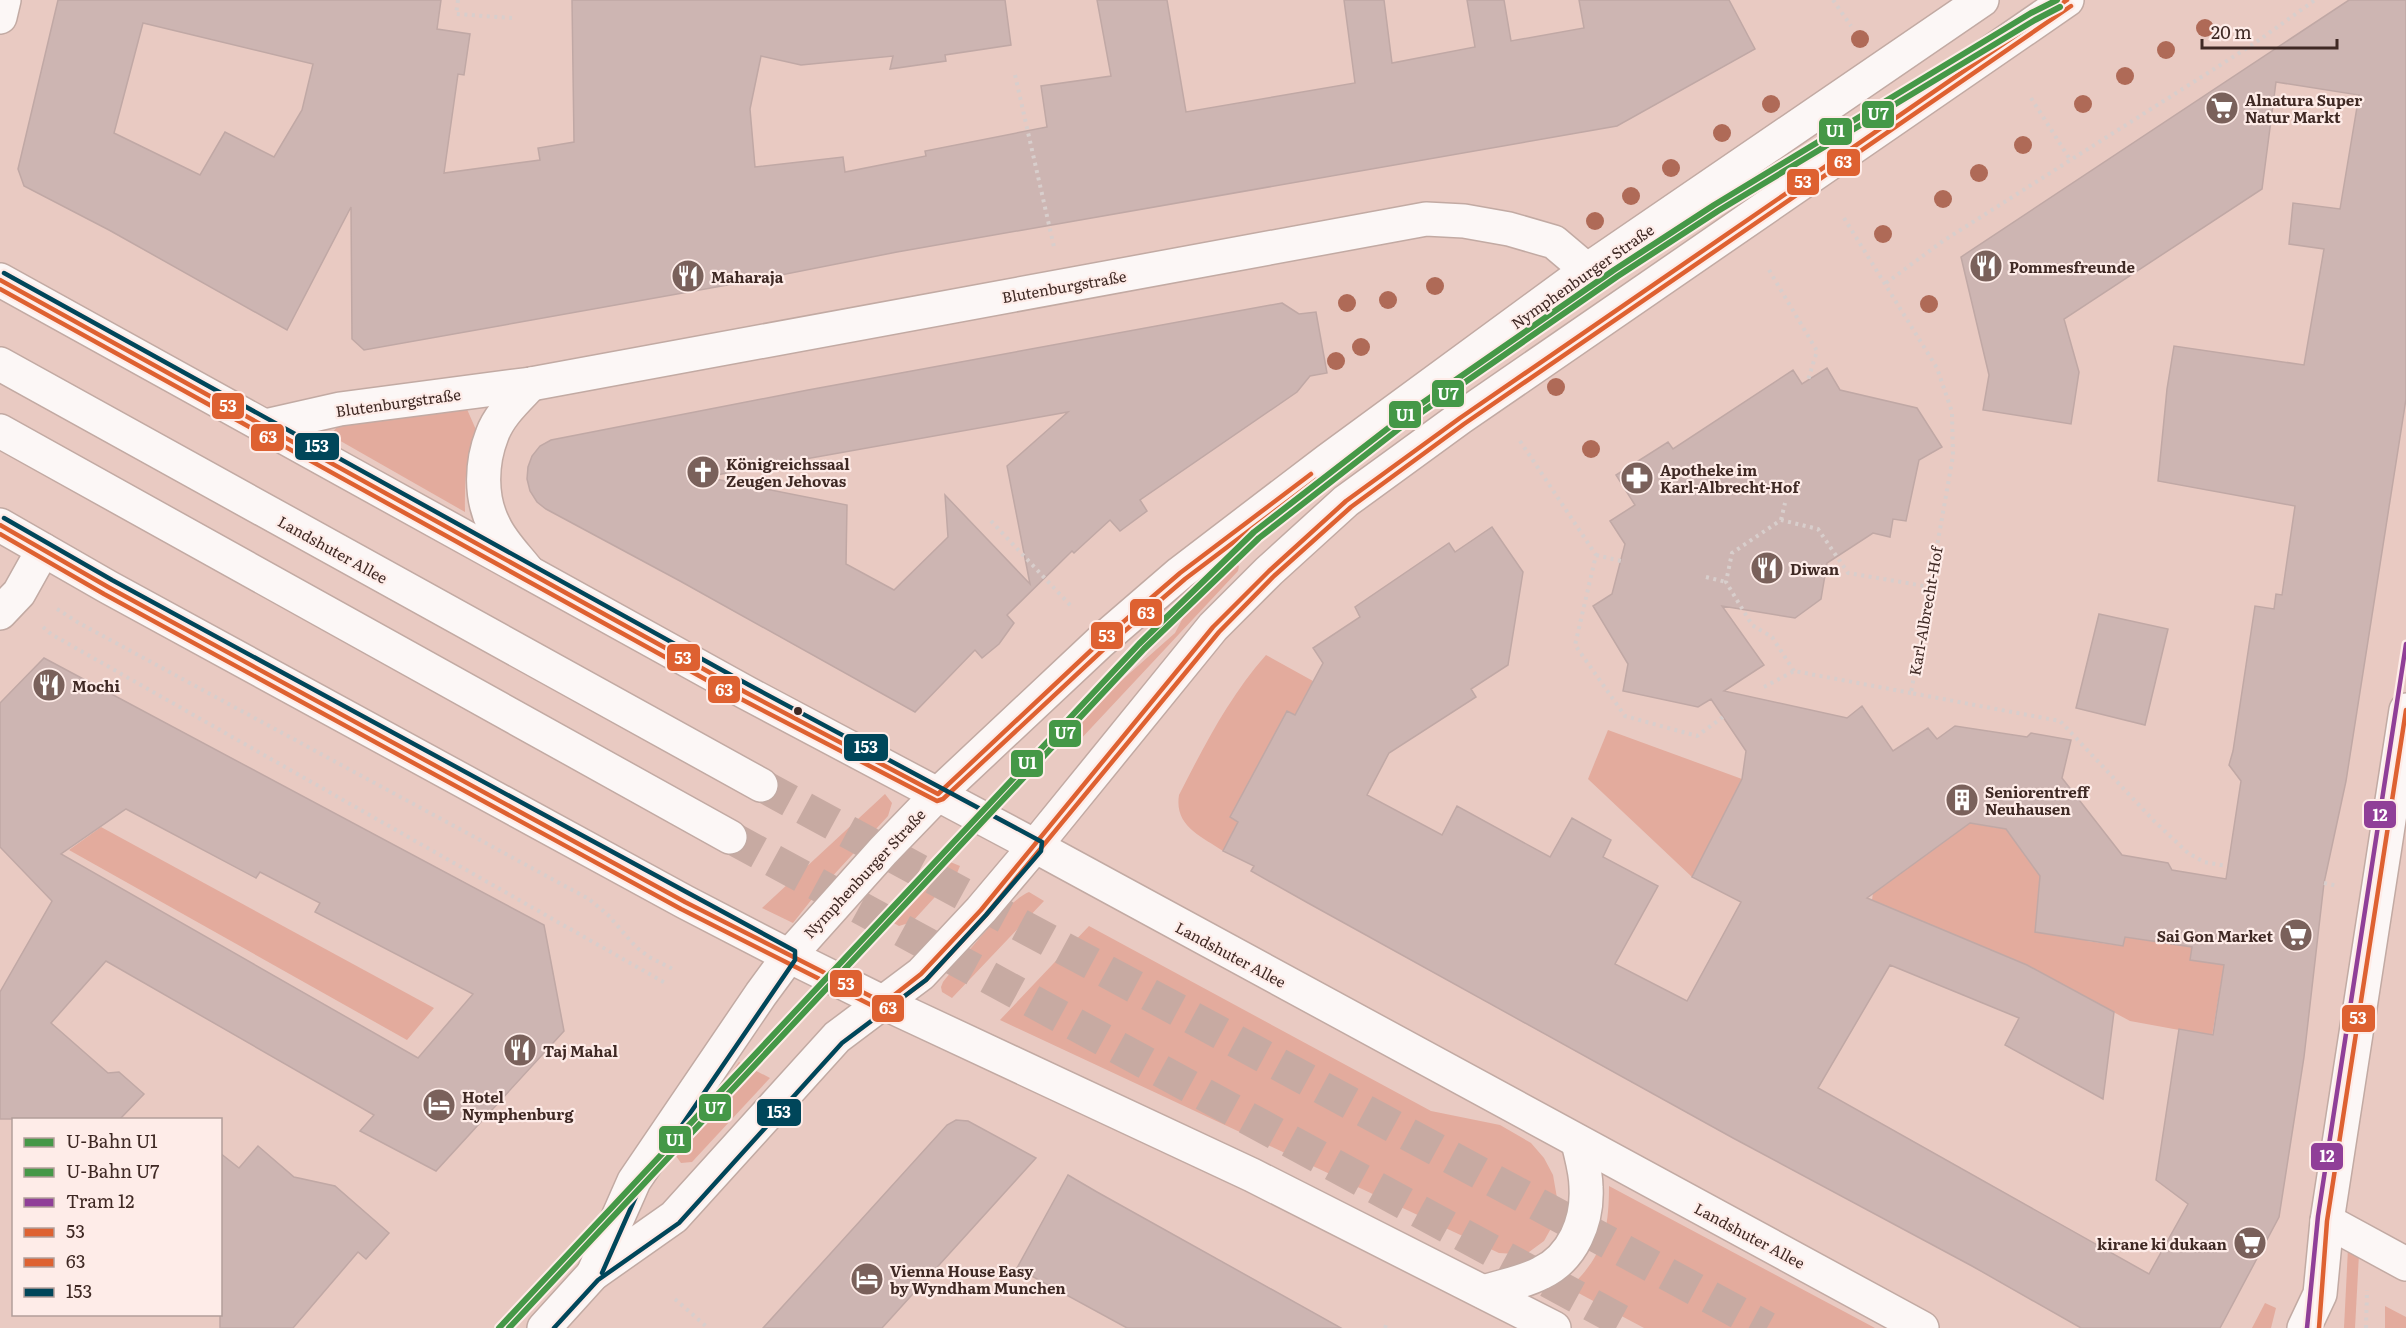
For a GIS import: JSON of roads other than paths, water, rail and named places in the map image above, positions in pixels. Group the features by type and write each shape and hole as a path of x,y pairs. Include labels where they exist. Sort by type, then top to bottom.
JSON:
{"main road":[{"path":"0,16 4,0"},
{"name":"Nymphenburger Straße","path":"593,1274 634,1181 789,956 883,851 938,794 1100,642 1180,573 1328,460 1587,270 1982,0"},
{"name":"Nymphenburger Straße","path":"544,1328 593,1274 674,1216 837,1037 921,974 981,910 1035,846 1213,627 1269,571 1346,501 1460,418 2067,0"},
{"name":"Blutenburgstraße","path":"265,426 340,409 531,384 1426,219 1464,221 1509,229 1554,242 1587,270"},
{"name":"Landshuter Allee","path":"0,280 735,687 1035,846 1922,1328"},
{"name":"Landshuter Allee","path":"0,364 761,785"},
{"path":"527,570 494,526 484,497 484,469 492,434 508,407 531,384"},
{"path":"0,431 730,837"},
{"path":"0,525 675,897 789,956 884,1003 1252,1175 1554,1328"},
{"path":"9,603 43,550"},
{"path":"2319,1328 2327,1221 2406,710"},
{"path":"1484,1292 1542,1273 1561,1259 1574,1242 1586,1212 1587,1186 1578,1142"},
{"path":"2327,1221 2406,1264"},
{"path":"2304,1328 2320,1294"}],"tunnel":[{"path":"761,785 1767,1328"},
{"path":"730,837 1634,1328"}],"metro line":[{"name":"U1","path":"499,1328 1139,644 1254,532 1405,415 1614,270 1714,205 2031,13 2057,0"},
{"name":"U7","path":"509,1328 1144,649 1259,538 1409,421 1618,276 1718,211 2060,7"}],"tram line":[{"name":"12","path":"2307,1328 2318,1216 2406,644"}],"place":[{"name":"Alnatura Super Natur Markt","path":"2222,108"},
{"name":"Pommesfreunde","path":"1986,266"},
{"name":"Maharaja","path":"688,276"},
{"name":"Königreichssaal Zeugen Jehovas","path":"703,472"},
{"name":"Apotheke im Karl-Albrecht-Hof","path":"1637,478"},
{"name":"Diwan","path":"1767,568"},
{"name":"Mochi","path":"49,685"},
{"name":"Seniorentreff Neuhausen","path":"1962,800"},
{"name":"Sai Gon Market","path":"2296,935"},
{"name":"Taj Mahal","path":"520,1050"},
{"name":"Hotel Nymphenburg","path":"439,1105"},
{"name":"kirane ki dukaan","path":"2250,1243"},
{"name":"Vienna House Easy by Wyndham Munchen","path":"867,1279"}]}
